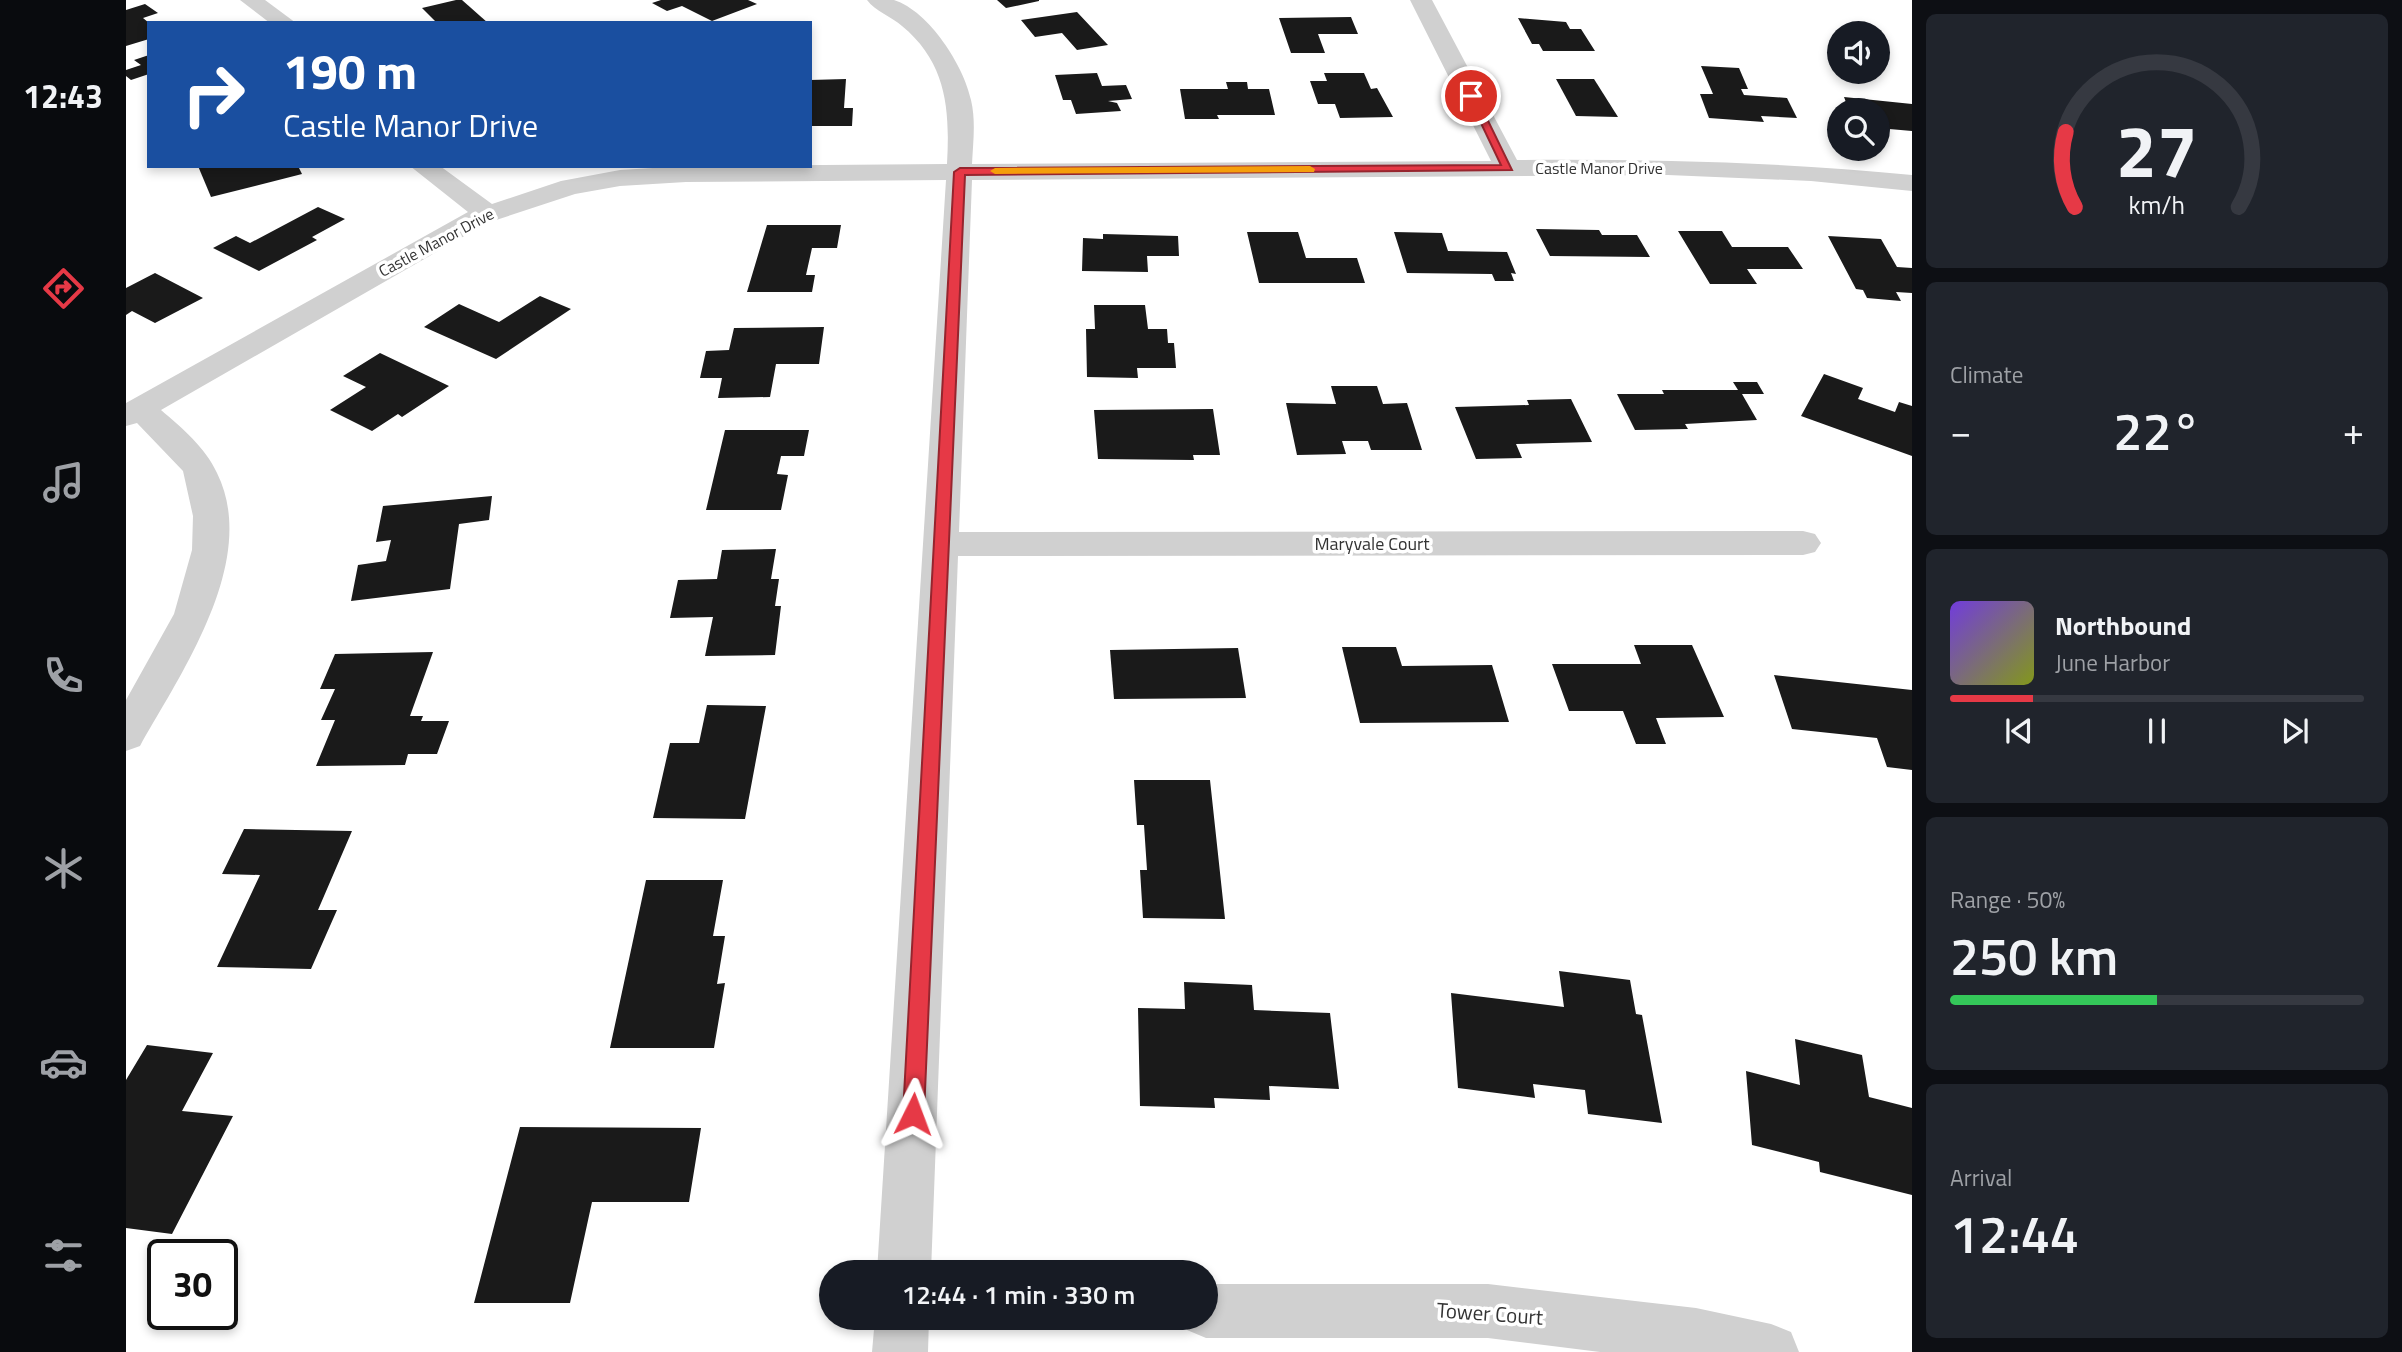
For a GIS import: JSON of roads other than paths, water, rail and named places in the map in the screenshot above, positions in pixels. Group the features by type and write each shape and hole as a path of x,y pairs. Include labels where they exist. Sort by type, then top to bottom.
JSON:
{"street":[{"path":"251,0 282,21"},
{"path":"878,0 919,28 949,67 961,99 960,172 940,544 926,890 905,1260"},
{"path":"1421,0 1508,168"},
{"name":"Castle Manor Drive","path":"133,412 487,213 570,187 653,175 1700,167 1912,183"},
{"path":"426,168 487,213"},
{"path":"126,735 200,599 209,568 212,541 209,503 203,479 176,441 133,412"},
{"name":"Maryvale Court","path":"940,544 1803,542"},
{"name":"Tower Court","path":"1218,1311 1488,1311 1672,1333 1771,1352"},
{"path":"900,1352 901,1330"}]}
